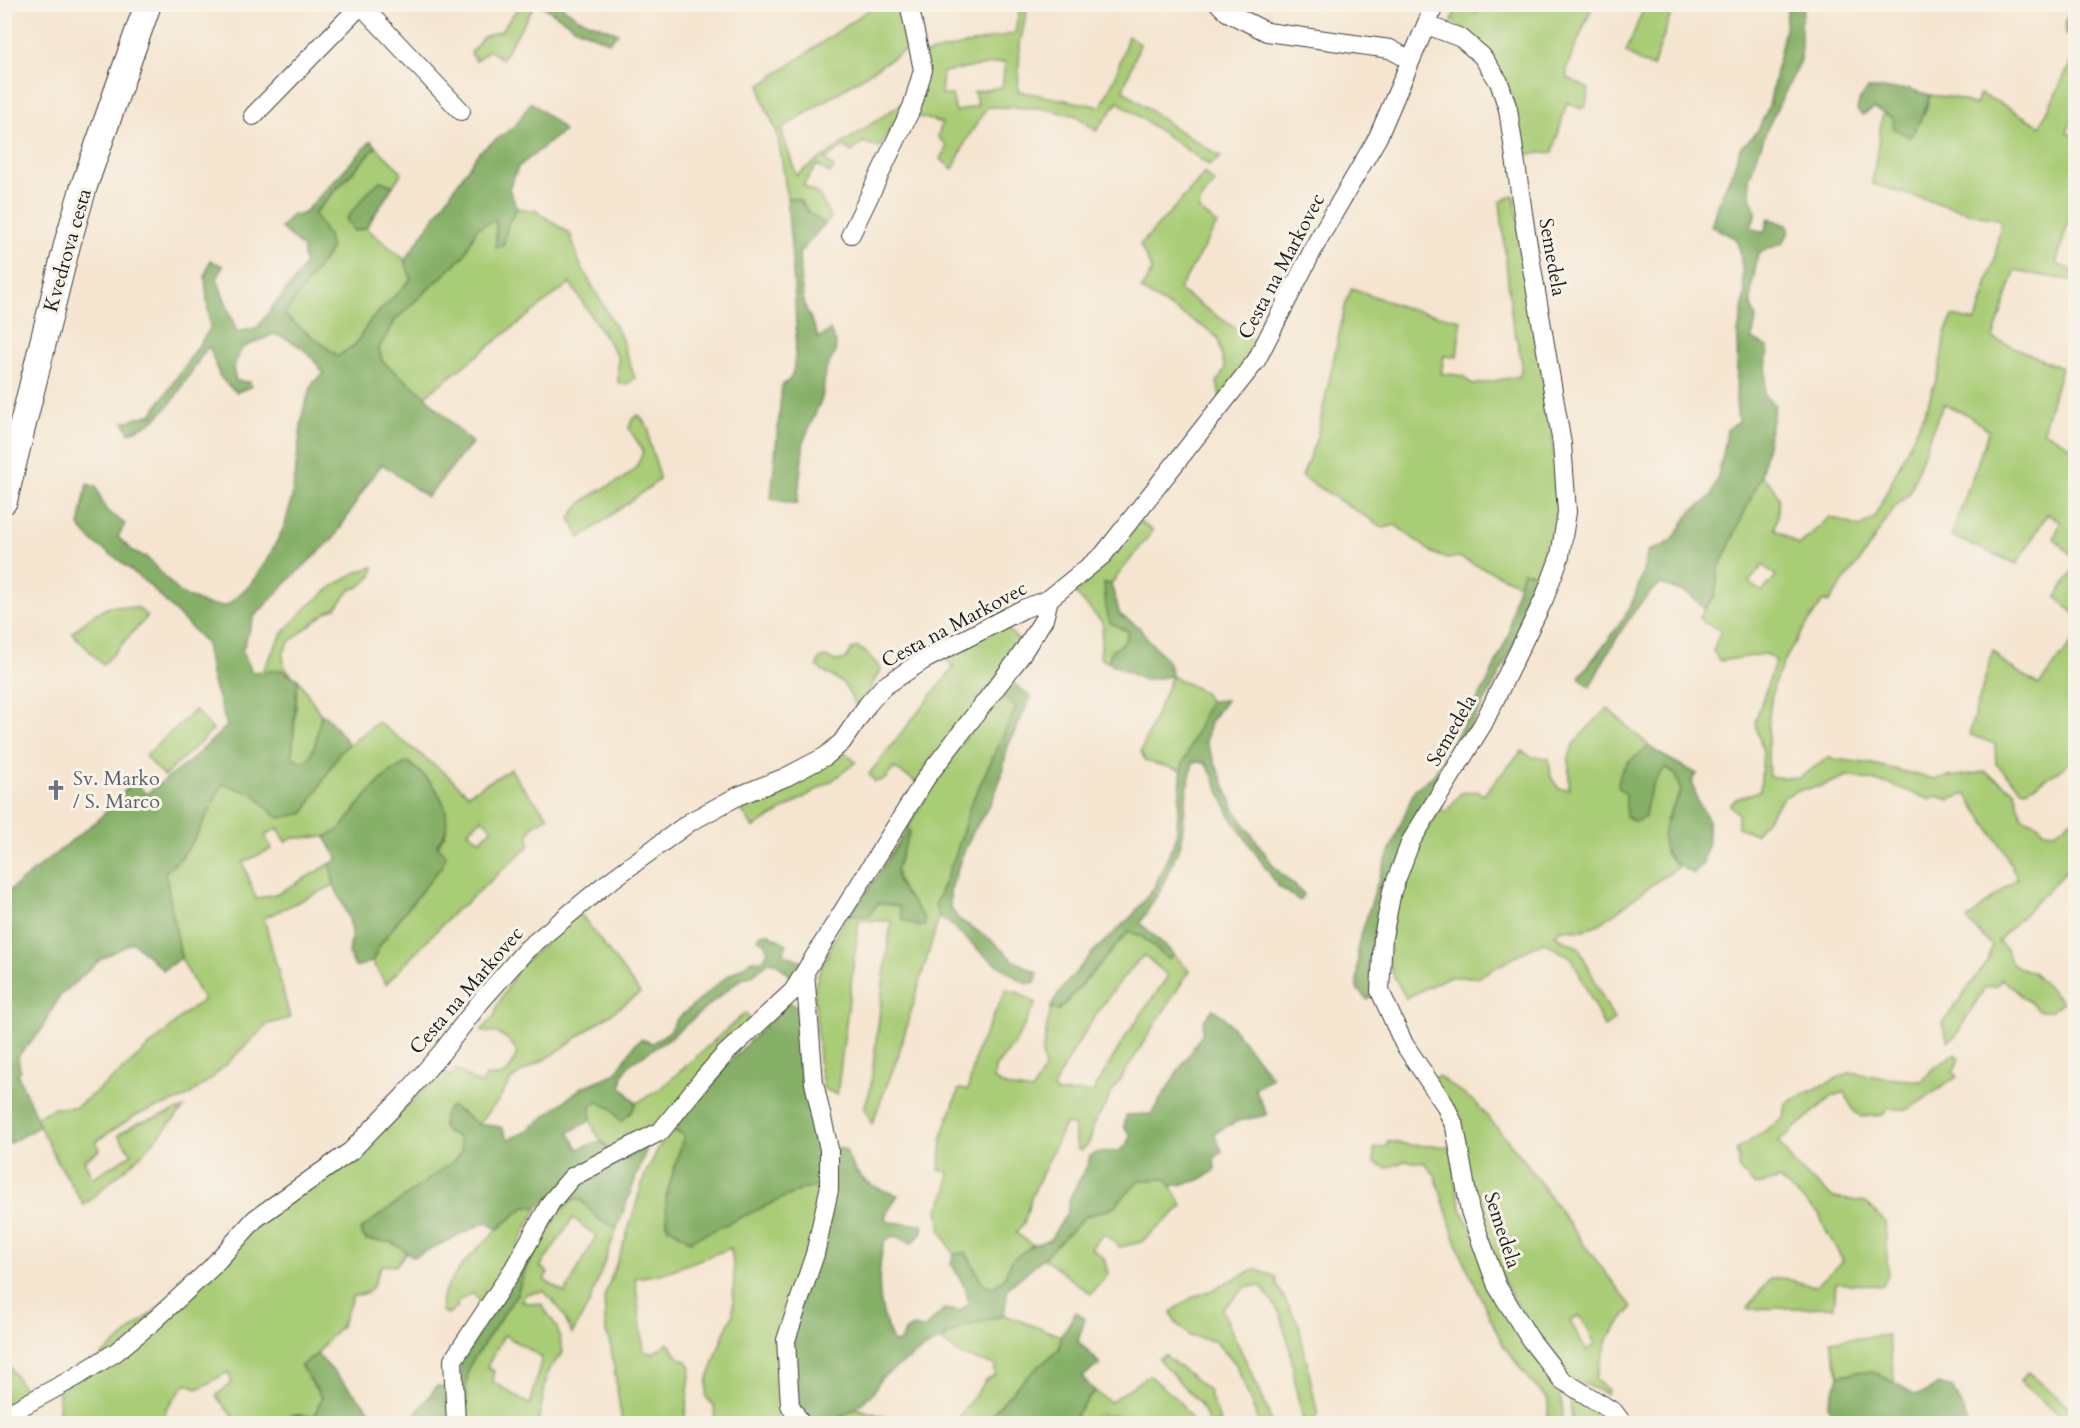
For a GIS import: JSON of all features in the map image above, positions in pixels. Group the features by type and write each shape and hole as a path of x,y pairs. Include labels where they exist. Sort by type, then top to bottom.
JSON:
{"street":[{"name":"Kvedrova cesta","path":"4,501 84,186 148,4"},
{"path":"851,234 912,107 924,70 909,4"},
{"path":"1219,4 1227,12 1267,32 1390,49 1410,60"},
{"name":"Cesta na Markovec","path":"4,1416 76,1377 116,1352 211,1268 255,1219 351,1151 404,1096 442,1052 481,1001 527,949 602,886 690,822 738,796 786,777 826,756 842,742 868,704 883,687 924,660 1023,609 1049,599 1103,555 1256,361 1318,240 1378,137 1436,4"},
{"path":"253,116 361,5 461,111"},
{"name":"Semedela","path":"1427,24 1461,38 1482,56 1499,82 1508,109 1525,227 1562,444 1567,512 1560,556 1544,599 1483,724 1411,841 1392,891 1383,937 1380,991 1404,1044 1455,1126 1470,1211 1497,1286 1530,1339 1562,1380 1614,1412 1623,1424"},
{"name":"Cesta na Markovec","path":"456,1424 453,1360 514,1268 550,1202 572,1178 661,1131 725,1054 793,991 926,778 1019,658 1044,619 1049,599"},
{"path":"801,1424 790,1405 786,1340 815,1254 829,1190 829,1149 814,1083 805,972"}],"green space":[{"path":"521,4 535,5 502,59 489,50 476,61 471,53 483,37 501,31"},
{"path":"541,5 560,5 578,18 618,33 609,42 576,28"},
{"path":"876,5 902,5 913,45 781,129 796,175 911,97 879,148 864,142 851,152 845,146 825,159 834,168 830,173 817,165 803,185 819,195 831,218 825,224 809,213 799,199 787,198 778,139 764,103 761,85"},
{"path":"1020,5 1028,5 1020,44 1018,91 1101,107 1116,75 1128,36 1140,44 1123,90 1173,127 1221,157 1209,165 1118,102 1096,131 1077,116 1039,108 987,107 967,139 953,169 940,159 947,146 938,137 942,123 913,115 925,54 1015,33","holes":["1005,62 1002,87 974,92 978,105 956,112 952,95 941,95 943,72"]},
{"path":"1457,5 1476,13 1480,5 1593,5 1567,67 1567,78 1589,89 1586,105 1581,109 1567,102 1553,152 1520,155 1471,36 1452,21"},
{"path":"1645,5 1674,5 1653,67 1626,52"},
{"path":"1788,5 1804,5 1801,25 1801,60 1767,129 1749,179 1750,196 1756,212 1751,228 1764,233 1769,218 1789,226 1783,243 1758,253 1751,292 1751,306 1756,319 1752,339 1768,347 1764,396 1775,404 1761,476 1719,568 1715,595 1705,609 1687,593 1661,584 1651,592 1631,616 1590,687 1579,677 1613,633 1631,605 1648,551 1665,545 1672,539 1691,512 1710,497 1715,486 1727,430 1738,422 1736,401 1738,333 1745,294 1740,251 1736,239 1711,227 1717,205 1740,149 1758,130 1769,106"},
{"path":"2071,13 2075,15 2075,39 2066,35 2066,19"},
{"path":"2075,54 2075,119 2073,118 2067,133 2075,136 2075,199 2056,264 2075,271 2075,281 2015,271 1993,338 2061,368 2043,431 2072,447 2073,465 2076,467 2075,558 2054,538 2061,522 2047,514 2017,564 1951,536 1989,431 1966,414 1944,404 1930,435 1910,493 1894,508 1863,556 1828,603 1823,601 1798,638 1777,677 1771,699 1768,740 1769,777 1799,778 1828,758 1872,764 1934,779 1985,772 2015,791 2022,817 2038,824 2044,831 2055,832 2070,821 2075,821 2075,858 2071,866 1998,941 2007,950 2011,963 2020,969 2032,971 2063,1002 2051,1011 2040,1011 2002,979 1996,986 1985,987 1955,1037 1948,1041 1942,1024 1988,960 1992,946 1967,920 2017,878 2004,851 1966,794 1949,800 1936,796 1930,800 1890,784 1847,776 1822,786 1795,791 1783,798 1755,834 1738,827 1738,814 1730,805 1737,798 1760,791 1763,752 1755,722 1776,660 1765,654 1720,661 1713,651 1721,630 1703,622 1699,617 1715,595 1719,568 1761,476 1769,482 1777,494 1779,505 1775,529 1799,545 1830,517 1860,527 1874,518 1925,412 1939,371 1945,333 1953,316 1976,321 1995,258 2001,220 1872,184 1883,112 1893,118 1925,113 1930,95 1955,98 1976,105 1980,94 2040,126","holes":["1763,565 1776,576 1762,592 1749,582"]},
{"path":"1868,89 1909,89 1930,95 1922,117 1910,137 1894,129 1893,118 1874,108 1862,115 1857,110 1860,98"},
{"path":"531,102 564,131 518,167 509,189 517,208 508,224 503,246 496,247 496,220 477,228 464,256 396,319 379,348 382,361 425,396 472,443 427,497 382,464 334,538 254,617 242,651 252,672 281,670 298,679 292,756 299,761 308,760 315,745 321,715 326,716 349,744 340,752 304,813 281,818 273,814 254,794 223,784 188,848 165,872 181,958 163,970 133,942 101,959 60,996 40,1032 18,1056 20,1071 17,1073 40,1126 5,1146 5,894 99,819 130,785 138,785 146,794 190,761 227,726 212,679 206,643 149,585 93,542 79,526 87,484 96,487 106,510 125,524 118,537 134,552 146,557 180,593 207,605 226,606 250,585 267,560 285,525 292,498 303,411 313,382 324,374 303,349 274,334 242,348 233,368 236,381 250,382 251,387 237,392 220,377 209,346 176,396 160,415 129,433 124,422 152,414 210,329 205,277 210,260 223,266 217,279 237,332 258,327 304,266 303,248 281,228 293,214 300,215 305,212 371,141 376,147 314,213 328,236 331,249 284,315 338,356 355,345 370,321 411,279 405,260 479,152 515,126"},
{"path":"376,147 402,172 393,186 380,181 354,231 366,228 405,260 412,279 370,321 355,345 338,356 284,315 331,249 328,236 314,214"},
{"path":"1204,173 1215,183 1202,197 1198,209 1217,224 1179,290 1260,345 1222,405 1217,382 1225,369 1218,338 1207,329 1141,290 1152,270 1140,245"},
{"path":"380,181 393,186 366,228 354,231 346,219"},
{"path":"1514,195 1548,392 1561,524 1545,581 1533,573 1523,571 1519,584 1458,557 1447,559 1433,553 1395,525 1384,528 1302,477 1317,437 1346,302 1352,288 1405,308 1461,320 1457,357 1444,356 1441,373 1463,376 1473,385 1520,376 1522,362 1512,320 1500,202"},
{"path":"787,198 799,199 809,213 825,224 799,253 800,280 805,306 818,338 830,330 836,343 835,353 826,369 822,398 804,440 797,504 771,499 782,385 790,379 796,346"},
{"path":"517,208 536,211 570,234 580,264 620,335 635,378 626,385 618,382 618,357 570,283 425,396 382,361 379,348 396,319 464,256 477,228 496,220 496,247 503,246 508,223"},
{"path":"639,415 649,429 659,480 580,538 570,518 575,511 590,496 630,474 640,461 643,451 629,428 632,419"},
{"path":"1139,521 1153,531 1111,584 1104,583 1119,628 1128,631 1127,638 1112,650 1108,662 1100,658 1103,623 1076,594"},
{"path":"374,567 372,576 359,587 350,590 336,608 327,612 289,642 283,654 284,666 292,676 281,670 262,672 281,636 302,612 338,583"},
{"path":"2075,567 2075,614 2056,597"},
{"path":"1523,571 1533,573 1545,581 1496,681 1457,751 1382,908 1372,942 1370,966 1373,992 1368,1000 1357,989 1358,945 1380,875 1415,789 1434,775 1487,683 1509,634 1514,600"},
{"path":"1104,583 1111,584 1120,615 1139,627 1169,663 1172,676 1144,680 1108,662 1112,650 1123,643 1128,631 1110,623 1106,609"},
{"path":"111,606 139,608 147,617 103,665 72,633 93,615"},
{"path":"1004,625 1022,644 920,784 894,768 885,779 875,782 869,774 954,667 943,657"},
{"path":"2075,639 2075,758 2059,771 2027,790 2022,789 1996,764 1995,744 1969,734 1993,650 2005,664 2039,685"},
{"path":"857,647 867,653 881,669 859,708 843,684 817,667 819,659 825,657 836,661 846,659 851,650"},
{"path":"1172,676 1204,692 1209,701 1181,770 1145,761 1141,751"},
{"path":"298,679 321,715 315,745 308,760 299,761 292,756"},
{"path":"1009,680 1031,697 1007,748 1002,775 992,801 973,832 961,858 950,892 950,907 958,919 989,938 1013,960 1038,973 1035,982 1026,984 985,956 948,922 939,917 935,906 956,854 970,806 1016,708 999,692"},
{"path":"999,692 1016,708 970,806 956,854 935,906 939,917 898,1056 872,1124 864,1108 870,1091 891,921 859,920 837,1095 824,1089 820,1070 814,989 820,970 849,914 868,915 878,903 899,906 910,902 897,874 898,860 910,832 907,829 942,770"},
{"path":"1226,700 1210,722 1206,742 1236,812 1275,868 1304,894 1300,901 1278,886 1230,816 1205,763 1193,762 1187,790 1181,843 1161,889 1140,923 1174,954 1168,959 1141,936 1129,931 1058,1011 1051,1007 1059,992 1094,951 1132,916 1154,888 1176,838 1182,766 1209,701"},
{"path":"1607,708 1649,746 1627,762 1626,794 1645,817 1651,790 1666,767 1676,775 1681,792 1666,820 1665,853 1679,867 1601,923 1584,930 1560,929 1555,935 1579,948 1614,1020 1604,1027 1572,958 1543,942 1478,977 1448,977 1406,998 1393,975 1388,958 1391,919 1417,841 1441,809 1446,812 1461,793 1477,791 1483,795 1522,751 1532,757 1549,758 1551,777 1559,789 1569,789 1569,757 1574,743"},
{"path":"195,710 213,730 164,776 145,756"},
{"path":"378,722 445,773 468,794 511,769 521,785 549,817 534,825 528,835 530,845 456,910 386,984 372,962 380,945 400,918 446,831 444,808 432,784 408,762 357,807 340,831 325,837 293,838 286,842 278,828 265,835 272,849 243,862 256,899 279,893 330,864 334,885 264,918 290,1018 268,1024 212,1078 185,1098 136,1115 96,1141 100,1150 84,1160 92,1178 132,1154 118,1135 136,1124 184,1108 142,1154 84,1205 57,1161 35,1117 55,1108 76,1107 203,1000 181,958 165,872 188,848 223,784 254,794 273,814 304,813 340,752","holes":["482,819 492,828 480,841 468,831"]},
{"path":"1649,746 1697,774 1692,781 1698,802 1708,819 1708,841 1703,864 1694,874 1679,866 1670,857 1663,838 1669,817 1681,792 1676,775 1666,767 1657,777 1649,796 1645,817 1635,822 1626,816 1626,794 1618,787 1619,778 1628,762"},
{"path":"843,751 856,762 833,780 753,828 738,804"},
{"path":"408,762 424,775 442,799 447,818 446,829 437,845 446,856 441,867 380,945 372,962 355,967 349,954 352,931 334,885 330,864 338,859 325,837 341,828 364,799 393,770"},
{"path":"907,829 910,831 896,870 898,884 925,919 925,926 917,926 902,919 899,906 878,903 869,915 849,914 866,893"},
{"path":"579,912 640,993 554,1054 512,1079 497,1102 478,1124 460,1111 446,1131 459,1138 462,1150 456,1159 360,1230 366,1240 391,1242 407,1251 396,1266 382,1265 371,1289 353,1296 341,1326 317,1354 301,1366 322,1398 314,1416 291,1415 284,1423 238,1423 216,1396 232,1382 228,1372 198,1389 186,1383 166,1409 164,1423 56,1424 59,1419 59,1391 230,1248 376,1134 399,1114 440,1069 451,1076 457,1070 481,1085 486,1076 499,1076 508,1072 517,1052 502,1036 493,1032 481,1031 495,1015 497,1006 519,967"},
{"path":"1129,931 1140,936 1168,958 1174,954 1189,971 1109,1097 1094,1123 1089,1142 1081,1151 1077,1148 1073,1125 1065,1124 1031,1198 1024,1223 1016,1233 1033,1245 1012,1260 1004,1278 994,1288 983,1284 966,1252 954,1255 941,1231 938,1209 947,1190 949,1172 939,1170 943,1133 959,1089 968,1090 977,1050 1006,990 1019,993 1036,1003 1015,1043 995,1067 994,1079 1007,1087 1032,1091 1045,1068 1042,1054 1051,1007 1059,1011","holes":["1144,955 1168,976 1126,1036 1093,1092 1057,1093 1053,1088 1083,1035 1117,985"]},
{"path":"767,933 787,944 783,954 807,966 793,978 776,963 770,961 752,975 738,981 670,1038 630,1064 623,1074 621,1086 636,1103 632,1111 621,1122 611,1108 597,1102 591,1106 590,1121 569,1132 578,1149 600,1141 612,1152 538,1207 526,1206 497,1229 486,1222 414,1257 391,1242 366,1240 360,1230 456,1159 462,1150 459,1138 443,1127 444,1114 451,1106 478,1124 501,1127 508,1139 524,1133 581,1088 616,1073 635,1044 641,1039 652,1043 670,1031 676,1020 726,977 753,960 762,961 768,952 765,943 758,939 761,934"},
{"path":"788,1002 801,1009 818,1125 823,1187 805,1188 690,1241 667,1226 666,1197 684,1135 671,1130 707,1085"},
{"path":"1213,1009 1223,1016 1272,1077 1255,1089 1267,1115 1238,1121 1214,1133 1222,1151 1214,1159 1215,1170 1199,1180 1171,1186 1166,1179 1140,1180 1111,1209 1086,1216 1008,1288 1004,1315 961,1328 922,1350 881,1378 873,1393 856,1408 830,1423 805,1423 792,1387 795,1327 836,1148 846,1150 854,1168 865,1180 880,1189 898,1195 885,1216 888,1222 923,1225 921,1234 912,1243 895,1236 884,1241 881,1254 879,1280 881,1305 894,1343 901,1342 905,1331 913,1327 924,1329 944,1309 960,1311 968,1304 966,1290 951,1263 954,1255 965,1252 983,1284 994,1287 1004,1278 1012,1260 1033,1245 1050,1240 1067,1213 1070,1197 1090,1156 1101,1152 1118,1151 1127,1144 1131,1136 1124,1127 1126,1115 1151,1114 1202,1034 1204,1020"},
{"path":"745,1013 752,1022 655,1130 612,1152 593,1127 591,1106 597,1102 611,1108 621,1122 632,1111 636,1103 659,1090"},
{"path":"1955,1054 1959,1059 1953,1072 1957,1077 1909,1109 1887,1109 1883,1115 1861,1117 1852,1109 1845,1092 1832,1096 1779,1142 1795,1166 1834,1198 1866,1202 1885,1222 1888,1274 1883,1286 1836,1283 1834,1307 1747,1309 1770,1278 1781,1278 1816,1286 1843,1260 1819,1214 1779,1179 1755,1186 1739,1169 1736,1150 1784,1118 1786,1103 1850,1072 1923,1081 1932,1069"},
{"path":"1438,1076 1476,1103 1524,1160 1582,1242 1632,1307 1609,1337 1595,1379 1608,1390 1606,1394 1571,1378 1546,1353 1504,1283 1431,1080","holes":["1579,1315 1595,1344 1587,1351 1570,1321"]},
{"path":"671,1130 684,1135 666,1197 823,1187 792,1423 715,1423 714,1406 706,1397 708,1379 724,1333 733,1315 734,1272 731,1248 661,1274 635,1278 644,1352 653,1353 668,1343 679,1358 687,1361 691,1367 684,1423 622,1423 611,1347 606,1332 604,1297 645,1175 661,1143"},
{"path":"1387,1141 1410,1145 1452,1147 1456,1187 1462,1212 1557,1384 1563,1410 1561,1423 1547,1423 1549,1400 1531,1382 1503,1345 1458,1248 1435,1175 1425,1163 1405,1161 1387,1168 1374,1162 1374,1149 1387,1146"},
{"path":"648,1145 617,1228 598,1219 581,1200 574,1199 561,1210 525,1270 517,1294 469,1366 466,1388 468,1423 462,1423 460,1363 567,1188"},
{"path":"1167,1179 1183,1206 1141,1242 1120,1247 1104,1234 1091,1248 1104,1258 1108,1274 1091,1294 1043,1258 1086,1216 1111,1209 1140,1180"},
{"path":"574,1199 581,1200 598,1219 617,1228 589,1304 572,1334 561,1310 544,1291 526,1294 521,1302 541,1304 557,1327 563,1352 548,1371 538,1423 468,1424 466,1388 469,1366 517,1294 525,1270 561,1210","holes":["573,1218 596,1236 565,1293 544,1280 548,1272 540,1267","504,1335 542,1357 530,1405 492,1381 494,1371 487,1367"]},
{"path":"526,1206 538,1207 484,1308 473,1293 456,1302 458,1306 448,1314 442,1311 442,1297 457,1272 479,1247"},
{"path":"1254,1269 1276,1277 1277,1285 1299,1325 1318,1416 1307,1423 1304,1423 1297,1394 1290,1349 1281,1315 1261,1286 1247,1286 1222,1309 1272,1423 1259,1423 1236,1364 1214,1341 1190,1336 1176,1323 1171,1312 1193,1297"},
{"path":"1076,1312 1085,1319 1078,1341 1100,1364 1082,1377 1095,1391 1075,1415 1082,1422 984,1423 1019,1384 1059,1349 1061,1336"},
{"path":"1004,1315 1061,1336 1059,1349 1019,1384 984,1424 954,1423 987,1379 995,1375 995,1365 963,1356 940,1340 961,1328"},
{"path":"1888,1335 1895,1384 1868,1372 1855,1372 1839,1377 1830,1341"},
{"path":"317,1354 382,1423 284,1423 291,1415 314,1416 322,1398 301,1366"},
{"path":"1165,1355 1208,1390 1221,1423 1209,1423 1200,1404 1158,1359"},
{"path":"4,1358 29,1397 4,1409"},
{"path":"1857,1371 1877,1373 1916,1395 1938,1384 1953,1388 1968,1423 1834,1423 1828,1403 1839,1377"},
{"path":"2028,1372 2075,1412 2075,1423 2068,1423 2020,1382"},
{"path":"1149,1375 1178,1400 1194,1423 1134,1423 1120,1416 1097,1415 1082,1422 1075,1415 1095,1391 1110,1402"},
{"path":"437,1386 450,1389 451,1423 408,1424"},
{"path":"1570,1397 1598,1411 1612,1423 1582,1423 1572,1420"},
{"path":"856,1408 903,1423 830,1424"}],"place":[{"name":"Sv. Marko / S. Marco","path":"56,790"}]}
